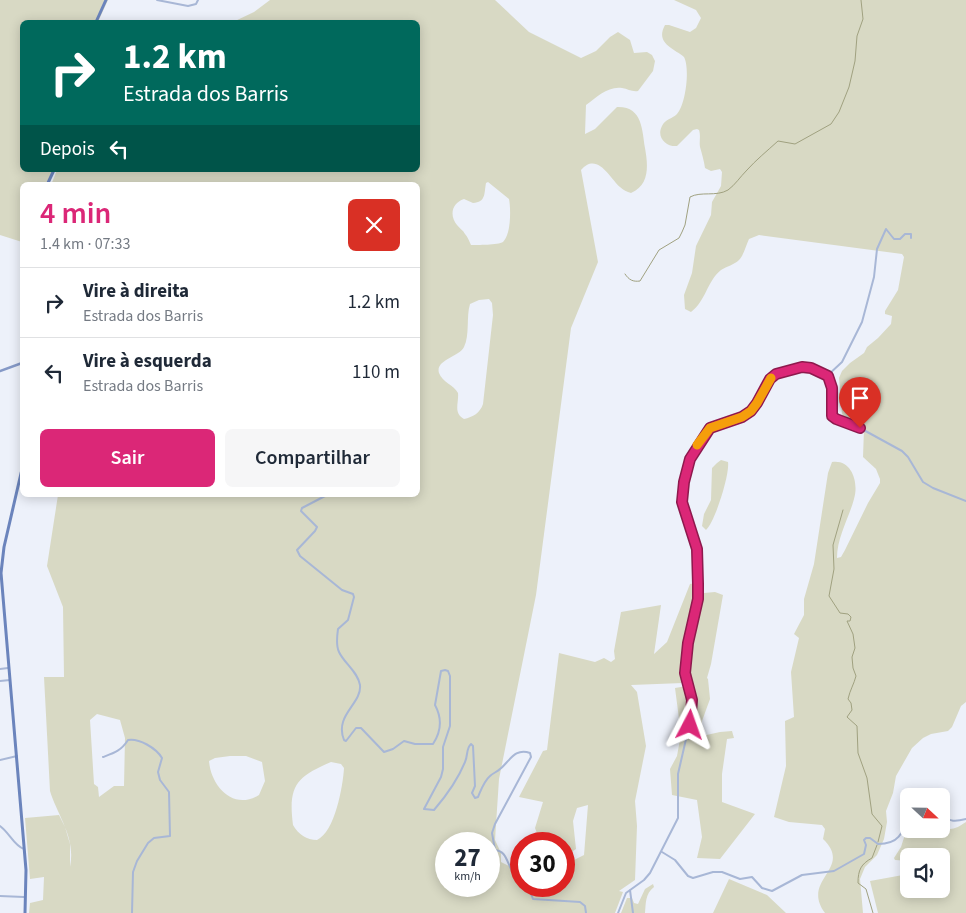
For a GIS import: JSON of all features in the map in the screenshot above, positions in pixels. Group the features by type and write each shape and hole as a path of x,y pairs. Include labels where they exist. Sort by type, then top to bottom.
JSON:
{"main road":[{"path":"97,20 106,0"},
{"path":"20,478 2,563 2,583 24,849 25,913"}],"street":[{"path":"157,0 163,3 188,6 196,4 198,0"},
{"path":"828,376 842,362 862,322 874,277 877,249 886,229 894,239 900,239 905,234 911,234 911,238"},
{"path":"0,371 20,364"},
{"path":"618,913 624,896 648,875 662,852 678,818 678,774 692,713 691,692 685,673 688,643 698,599 697,549 682,502 686,470 696,447 710,428 742,417 751,411 770,379 776,374 802,367 811,368 828,376 832,388 831,411 836,419 866,431 902,451 908,457 923,482 966,501"},
{"path":"323,497 302,508 301,511 316,527 315,531 298,550 300,556 342,590 353,594 354,598 348,620 338,629 338,651 356,676 360,685 357,696 346,714 342,727 344,740 346,741 356,728 361,728 384,752 393,750 404,741 415,744 432,744 439,730 439,713 434,705 441,671 448,671 450,676 451,715 450,726 443,747 443,769 441,777 424,809 434,810 443,800 465,762 468,746 471,744 475,786 472,793 475,798 478,797 487,779 500,770 512,756 519,752 526,751 530,753 531,757 492,833 495,850 500,850 506,854 510,869"},
{"path":"0,669 9,668"},
{"path":"0,681 10,680"},
{"path":"103,757 116,753 124,747 128,740 136,740 144,744 162,758 158,772 160,780 169,792 170,836 154,838 137,861 133,872 132,913"},
{"path":"0,760 16,756"},
{"path":"950,821 956,822 966,819"},
{"path":"0,826 7,831 18,847 24,849"},
{"path":"662,852 675,860 688,876 692,878 713,872 722,872 740,879 752,877 762,888 772,891 802,875 834,870 859,857 864,854 866,845 864,840 866,838 870,838 878,844 896,840 900,836"},
{"path":"630,890 633,913"},
{"path":"0,896 26,897"},
{"path":"533,897 534,899 580,902 586,906 586,913"}],"green space":[{"path":"0,0 108,0 99,20 20,20 20,172 53,172 48,182 20,182 20,241 0,235"},
{"path":"270,0 495,0 529,32 581,58 596,51 618,32 630,40 634,53 647,52 652,55 655,61 653,71 638,91 622,88 612,89 586,105 585,134 595,129 617,107 626,108 636,115 642,127 647,168 642,185 631,193 621,188 598,165 592,163 581,170 598,262 571,328 536,595 499,779 496,832 435,832 435,897 500,897 500,851 501,862 510,866 510,897 575,897 575,860 584,855 588,805 577,808 573,821 574,832 536,832 535,828 543,802 519,797 543,751 547,750 559,653 595,662 604,658 611,662 615,659 614,651 621,612 661,605 654,654 667,642 690,584 698,582 683,683 631,685 637,692 646,746 635,801 637,826 635,880 619,891 623,892 615,913 29,913 30,903 43,900 44,877 30,879 25,818 59,815 62,821 50,791 44,677 64,677 63,607 47,566 58,497 420,497 420,182 52,182 56,172 420,172 420,20 237,20 254,12","holes":["488,182 509,199 508,234 503,242 471,245 467,236 455,221 453,210 454,206 464,199 473,203 480,201 484,197 486,183","489,299 492,303 493,315 483,404 476,414 464,419 458,411 458,393 441,376 439,369 444,362 464,347 467,337 470,304 479,300","97,714 120,720 125,738 124,786 114,786 99,797 98,787 94,784 90,720","246,756 262,762 265,781 259,795 241,800 232,798 219,787 214,779 209,761 215,758","331,762 341,764 344,768 340,797 329,828 317,840 303,836 293,825 292,801 297,784 302,778 319,767","68,836 71,846 70,867 70,844"]},
{"path":"674,0 966,0 966,702 961,706 952,727 948,731 931,734 923,738 912,748 896,776 893,793 886,811 887,822 884,839 877,855 865,867 860,879 863,913 825,913 819,901 819,891 831,867 833,858 831,849 823,839 825,829 822,825 789,822 774,817 786,766 785,721 794,717 791,672 799,638 794,634 804,615 804,599 814,564 828,473 832,462 839,462 849,468 855,479 854,499 841,535 837,558 841,557 880,483 876,469 863,457 864,429 842,414 839,378 842,371 864,353 867,347 891,324 892,316 885,314 885,311 898,290 904,257 902,254 759,235 749,239 744,253 739,260 716,275 700,302 691,312 685,309 684,295 692,273 696,246 711,215 712,202 721,186 722,172 720,169 711,171 705,168 700,147 699,130 693,130 677,146 666,143 660,134 663,124 677,114 680,109 685,94 687,77 684,57 664,41 662,31 665,25 669,25 690,32 696,28 701,18 696,10"},
{"path":"721,460 728,462 727,477 714,518 706,530 702,526 704,514 711,500 712,468"},
{"path":"715,592 723,595 707,678 710,699 702,721 702,736 732,731 734,738 727,739 722,774 722,802 755,814 720,859 697,858 702,837 697,800 672,795 670,769 677,756 681,734 675,688 687,686 689,647 704,593"},
{"path":"966,822 966,913 878,913 870,881 900,876 900,898 950,898 950,848 901,847 904,838 950,838 950,829"},
{"path":"900,849 900,860 894,858"},
{"path":"729,879 767,895 786,913 713,913"},
{"path":"653,884 654,887 646,899 645,913 621,913 627,898 632,898 634,903 638,904 645,889"}],"waterway":[{"path":"625,274 631,280 640,281 659,250 679,238 685,225 690,197 728,190 778,141 795,144 831,124 839,112 849,87 855,61 857,36 863,19 861,0"},
{"path":"843,510 833,545 834,569 829,596 840,613 848,614 851,617 850,621 847,621 853,634 855,648 852,657 856,676 848,699 852,710 847,717 857,726 858,753 867,778 872,814 882,826 878,842"},
{"path":"873,913 866,889 858,883 858,878 861,868 872,858 877,845"}],"slow traffic":[{"path":"697,445 710,428 742,417 751,411 771,378"}],"route":[{"path":"690,725 692,700 685,673 688,643 698,599 698,566 697,549 684,513 682,493 686,470 696,447 710,428 742,417 751,411 770,379 776,374 802,367 811,368 828,376 832,388 832,416 860,428"}]}
